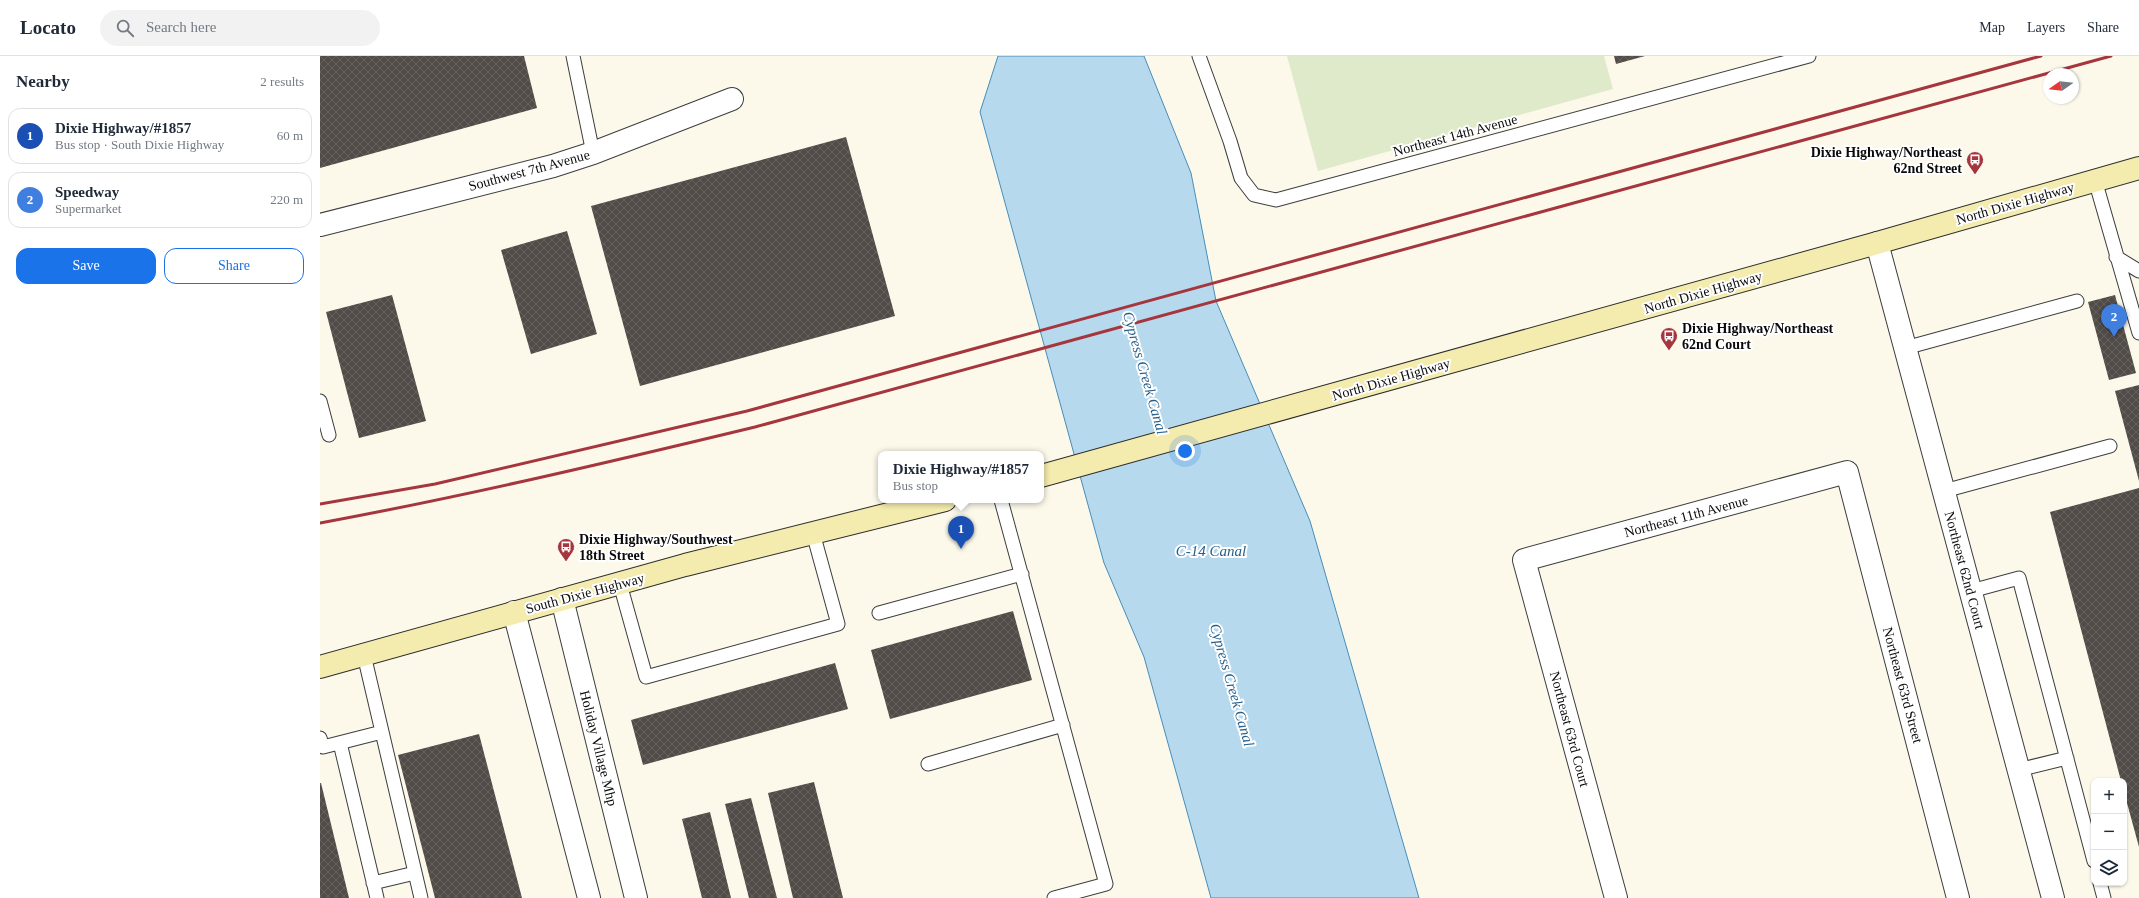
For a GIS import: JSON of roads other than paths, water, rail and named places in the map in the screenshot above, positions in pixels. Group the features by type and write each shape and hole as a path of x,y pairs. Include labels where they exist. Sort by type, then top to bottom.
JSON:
{"main road":[{"name":"North Dixie Highway","path":"1050,474 1877,243 2139,168"},
{"name":"South Dixie Highway","path":"320,667 562,599 933,503"}],"street":[{"name":"Southwest 7th Avenue","path":"320,225 553,166 593,153 732,99"},
{"name":"Northeast 62nd Court","path":"1877,243 2053,898"},
{"name":"Northeast 11th Avenue","path":"1524,560 1847,472"},
{"name":"Northeast 63rd Street","path":"1847,472 1958,898"},
{"name":"Northeast 63rd Court","path":"1524,560 1616,898"},
{"name":"Holiday Village Mhp","path":"562,599 636,898"},
{"path":"514,612 589,898"}],"lane":[{"path":"573,56 593,153"},
{"name":"Northeast 14th Avenue","path":"1199,56 1230,141 1241,178 1254,195 1276,200 1809,56"},
{"path":"2095,180 2139,333"},
{"path":"2116,257 2139,271"},
{"path":"1905,348 2077,301"},
{"path":"320,401 329,435"},
{"path":"1944,491 2110,446"},
{"path":"1003,503 1106,884 1054,898"},
{"path":"620,584 646,677 838,624 813,533"},
{"path":"879,613 1022,574"},
{"path":"1971,591 2019,578 2091,850"},
{"path":"364,655 421,898"},
{"path":"928,764 1063,725"},
{"path":"320,738 323,747 382,732"},
{"path":"340,743 377,898"},
{"path":"2018,770 2067,758"},
{"path":"373,883 415,873"},
{"path":"2101,886 2104,898"}],"water":[{"name":"C-14 Canal","path":"998,56 1144,56 1191,173 1216,301 1310,521 1419,898 1211,898 1144,657 1104,563 980,112"}],"railway":[{"path":"320,504 435,484 747,411 2041,56"},
{"path":"320,523 484,490 755,427 2111,56"}],"place":[{"name":"Dixie Highway/Northeast 62nd Street","path":"1975,175"},
{"name":"Speedway","path":"2114,337"},
{"name":"Dixie Highway/Northeast 62nd Court","path":"1669,351"},
{"name":"Dixie Highway/#1857","path":"961,549"},
{"name":"Dixie Highway/Southwest 18th Street","path":"566,562"}],"water label":[{"name":"Cypress Creek Canal","path":"1145,373"},
{"name":"Cypress Creek Canal","path":"1232,685"}]}
